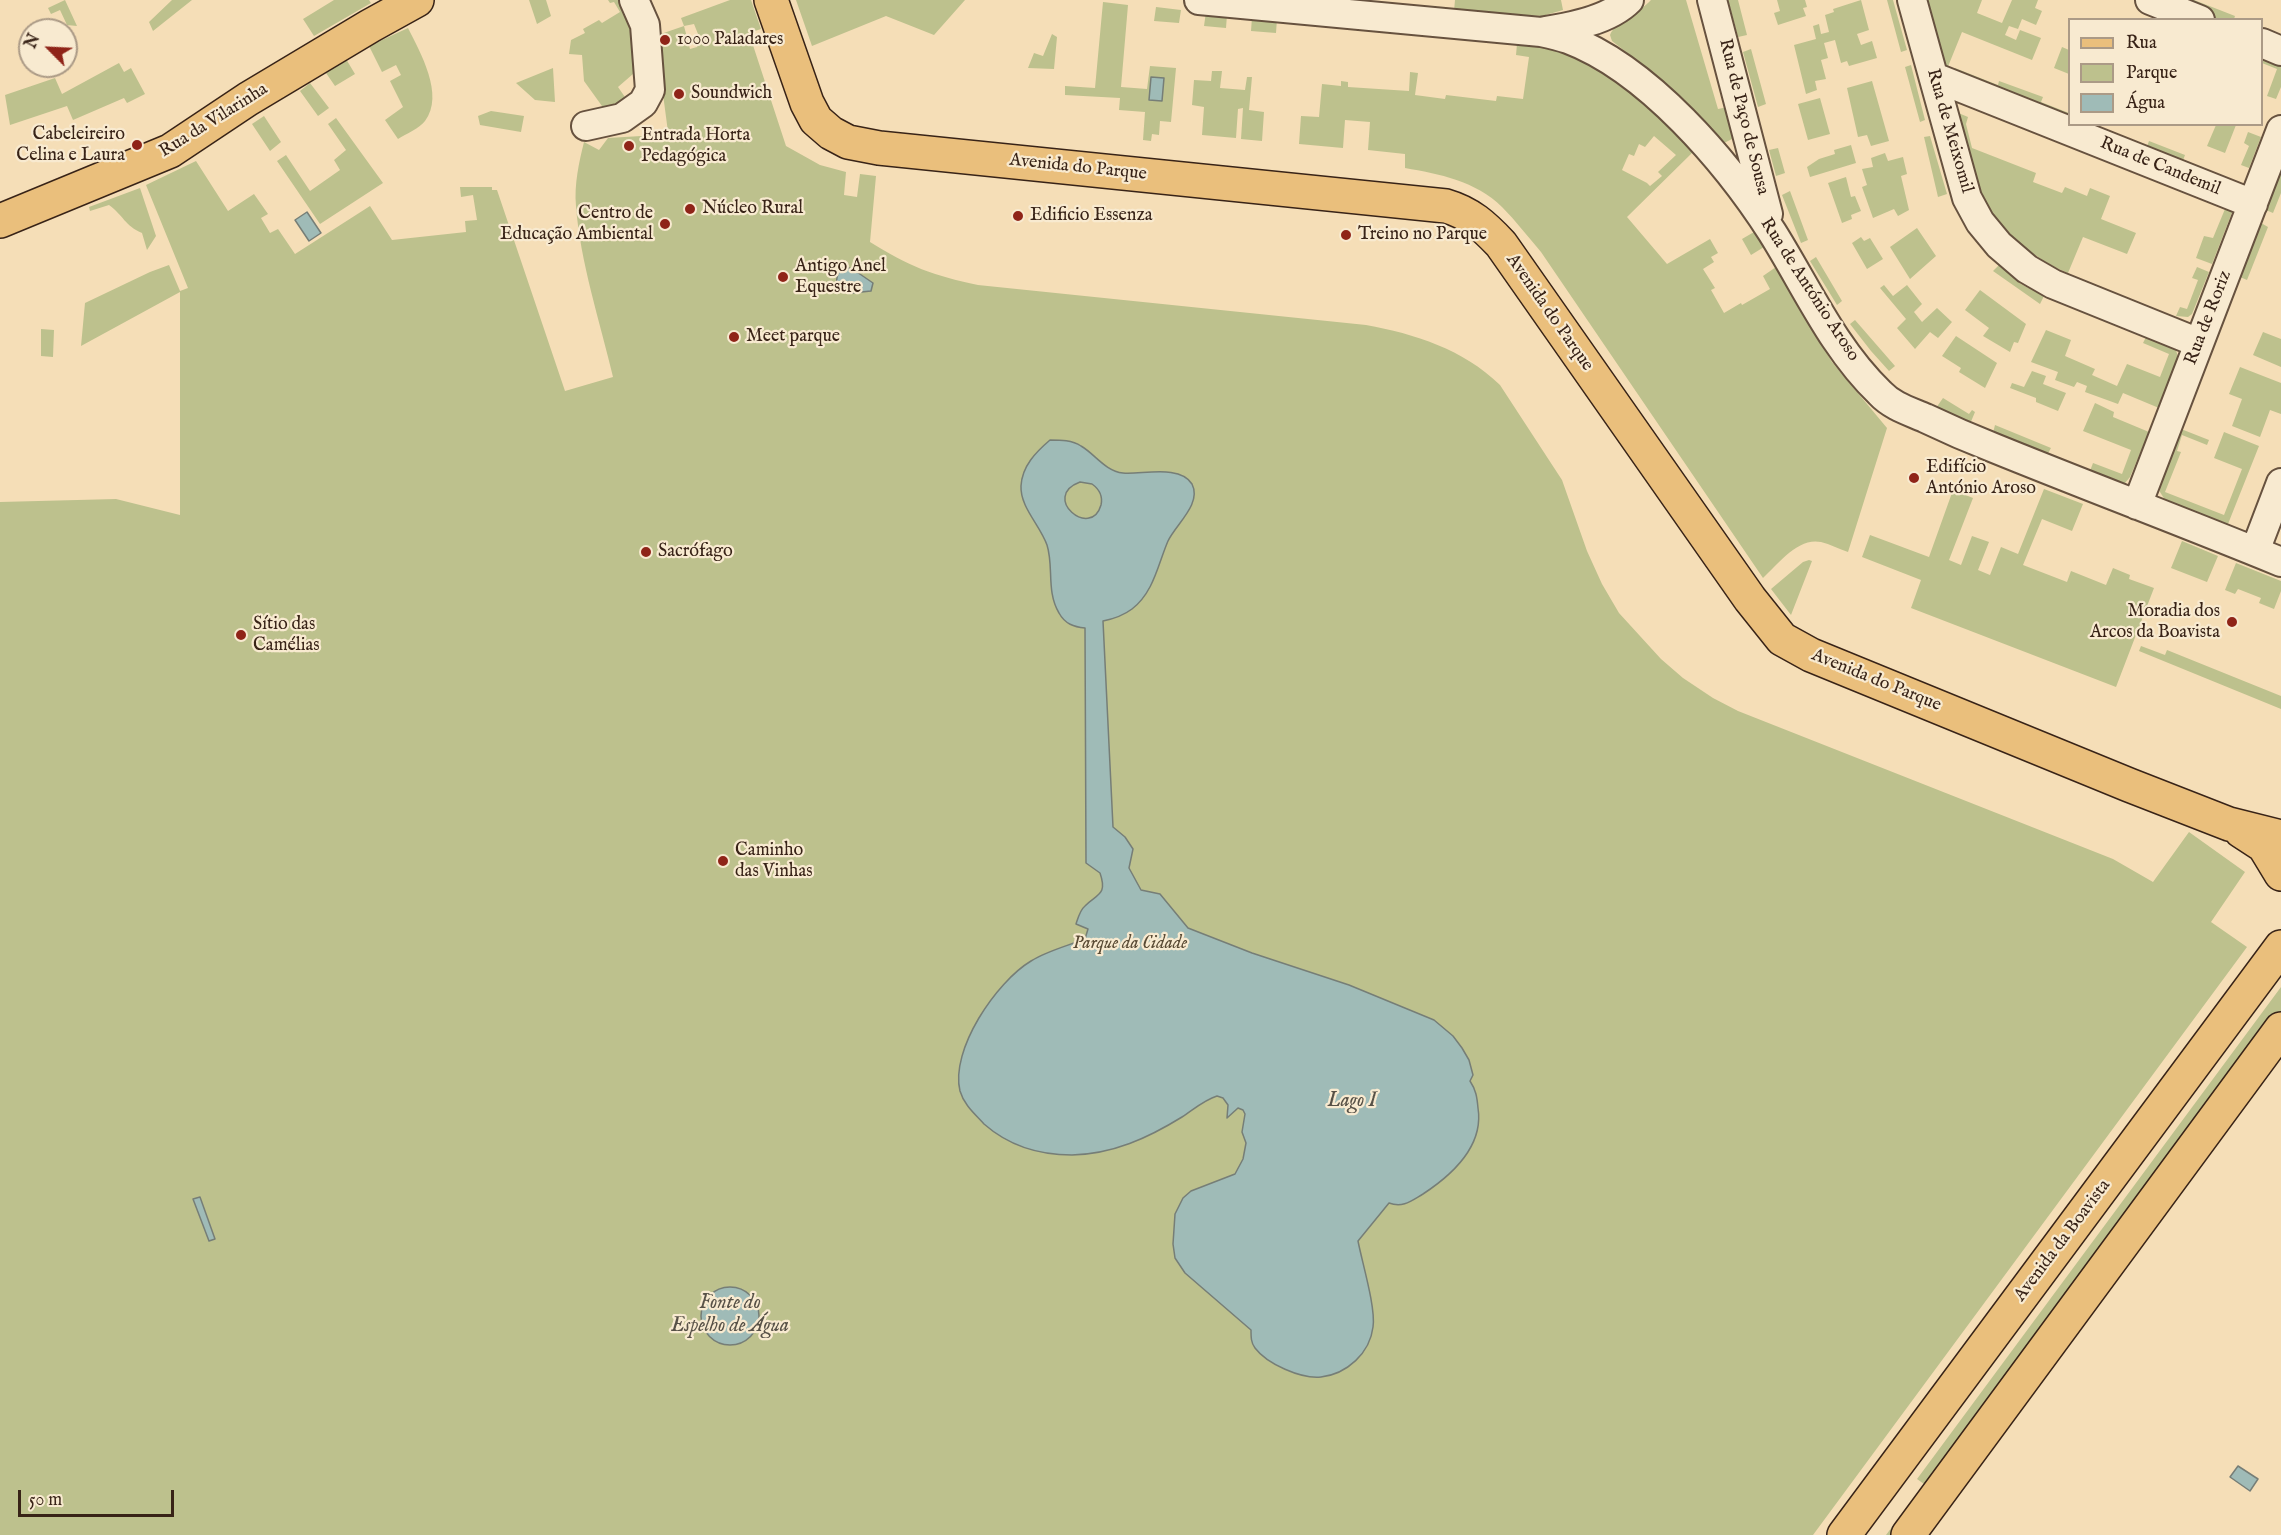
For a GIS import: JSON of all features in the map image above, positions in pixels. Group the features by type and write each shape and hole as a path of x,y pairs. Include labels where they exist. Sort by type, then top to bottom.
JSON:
{"main road":[{"name":"Rua da Vilarinha","path":"0,221 170,151 261,92 417,0"},
{"name":"Avenida do Parque","path":"771,0 807,103 816,120 831,133 848,141 879,148 1446,206 1463,212 1484,226 1501,244 1717,553 1782,639 1811,655 2129,785 2229,824 2281,837"},
{"name":"Avenida do Parque","path":"2229,824 2264,846 2281,873"},
{"name":"Avenida da Boavista","path":"1844,1535 2281,947"},
{"path":"1908,1535 2281,1029"}],"street":[{"path":"586,126 622,118 643,103 650,90 645,26 634,0"},
{"name":"Rua de António Aroso","path":"1199,0 1541,32 1569,39 1608,59 1638,80 1709,148 1741,187 1773,233 1831,331 1880,394 1895,405 1968,438 2281,561"},
{"name":"Rua de António Aroso","path":"1541,32 1576,27 1622,7 1629,0"},
{"name":"Rua de Paço de Sousa","path":"1712,0 1773,233"},
{"name":"Rua de Meixomil","path":"1912,0 1967,198 1980,222 1999,245 2027,269 2053,284 2199,343"},
{"path":"2150,0 2195,18"},
{"path":"2263,44 2281,51"},
{"name":"Rua de Candemil","path":"1934,77 2253,204"},
{"name":"Rua de Roriz","path":"2137,505 2281,130"},
{"path":"2255,551 2281,483"}],"green space":[{"path":"65,0 73,18 64,18 60,10 51,14 48,8"},
{"path":"172,0 192,0 153,31 149,22"},
{"path":"334,0 369,0 371,3 314,36 303,19"},
{"path":"529,0 546,0 551,16 537,24"},
{"path":"608,0 619,0 636,30 644,78 633,74 618,87 627,100 607,113 584,81 582,55 569,54 571,40 585,33 583,29 599,20 602,23 620,12 614,2 610,3"},
{"name":"Parque da Cidade","path":"730,0 751,0 761,29 749,33 786,146 820,165 846,172 844,195 857,197 860,174 876,176 870,242 897,258 935,274 978,285 1366,325 1420,338 1438,345 1486,372 1500,385 1562,480 1587,551 1602,584 1619,613 1661,659 1683,678 1713,698 1738,711 2113,859 2153,882 2189,832 2245,872 2211,922 2247,947 1813,1535 0,1535 0,502 116,499 180,515 180,292 81,346 85,303 169,265 180,291 188,288 146,185 196,161 228,211 254,194 268,214 261,218 270,233 278,229 295,254 370,206 392,240 466,232 465,221 477,220 473,195 461,197 460,187 492,187 492,190 497,190 565,391 613,377 591,292 578,227 576,182 579,166 584,142 599,150 608,138 658,135 668,132 661,79 663,72 655,36 684,26 681,18","holes":["694,24 698,34 697,47 690,49 684,26"]},
{"path":"796,0 965,0 934,35 886,16 812,46"},
{"path":"1455,0 1561,0 1563,10 1542,16 1454,11"},
{"path":"1651,0 1686,0 1718,109 1728,107 1734,138 1724,143 1719,140 1668,88 1612,41 1610,35 1617,25"},
{"path":"1728,0 1738,0 1747,35 1738,37"},
{"path":"1777,0 1805,0 1807,7 1803,8 1806,16 1778,25 1774,13 1780,11"},
{"path":"1861,0 1869,30 1857,34 1861,45 1872,41 1877,58 1849,66 1847,61 1841,63 1835,40 1824,43 1828,58 1821,60 1826,79 1815,81 1817,90 1806,94 1794,45 1816,39 1813,26 1819,24 1821,34 1829,32 1825,15 1834,12 1833,9"},
{"path":"1887,0 1893,0 1907,50 1901,52"},
{"path":"1924,0 1982,0 1977,13 2002,23 2012,0 2038,0 2035,8 2042,11 2036,25 2022,19 2018,29 2009,26 2005,35 2016,40 2020,30 2041,38 2032,60 1962,32 1947,69 1943,63"},
{"path":"2182,0 2194,0 2235,16 2234,18 2215,18 2180,5"},
{"path":"1103,2 1128,5 1121,87 1147,89 1150,66 1176,68 1171,122 1160,121 1159,135 1152,134 1151,141 1143,140 1145,112 1119,110 1120,98 1065,95 1065,86 1095,88"},
{"path":"1156,7 1181,10 1179,23 1154,21"},
{"path":"1206,12 1227,15 1226,28 1204,26"},
{"path":"1252,17 1277,19 1276,33 1251,31"},
{"path":"408,28 424,61 432,86 431,111 423,124 398,139 385,120 403,107 390,81 401,75 396,65 382,72 369,46"},
{"path":"1052,34 1057,37 1054,69 1028,68 1034,53 1043,56"},
{"path":"1517,44 1545,45 1570,52 1609,74 1646,104 1693,152 1627,217 1667,264 1710,239 1718,253 1711,257 1714,262 1703,269 1715,288 1711,290 1724,313 1770,289 1763,276 1776,267 1832,362 1887,428 1848,552 1821,542 1804,544 1789,553 1763,578 1541,252 1492,198 1457,180 1405,168 1405,154 1368,150 1370,122 1345,120 1343,148 1299,144 1301,116 1319,117 1322,84 1341,86 1341,81 1348,82 1348,87 1409,91 1410,72 1418,73 1415,95 1445,99 1446,95 1496,101 1497,96 1523,99 1529,57 1516,55","holes":["1654,136 1676,155 1658,172 1662,176 1650,186 1622,170 1629,154 1634,156 1639,144 1645,147"]},
{"path":"2062,47 2068,50 2068,74 2054,68"},
{"path":"1751,49 1766,104 1758,107 1743,52"},
{"path":"2263,57 2281,64 2281,87 2276,99 2267,96 2277,69 2263,63"},
{"path":"346,59 355,74 335,86 326,73"},
{"path":"119,63 124,72 131,68 145,94 127,103 124,98 73,120 67,106 10,125 5,95 55,78 62,94"},
{"path":"1911,65 1925,120 1920,122 1905,67"},
{"path":"553,68 555,102 535,100 516,83"},
{"path":"1955,68 1998,85 1999,81 2043,97 2041,102 2068,113 2068,123 1953,74"},
{"path":"1212,71 1222,71 1220,88 1245,90 1247,77 1252,77 1249,110 1264,112 1262,141 1241,139 1243,108 1238,109 1236,138 1202,135 1204,107 1192,105 1194,80 1211,81"},
{"path":"1872,81 1889,141 1871,146 1867,135 1858,137 1847,88"},
{"path":"310,83 329,108 318,116 300,91"},
{"path":"1820,98 1830,134 1808,140 1798,104"},
{"path":"491,111 524,116 521,132 480,125 478,116"},
{"path":"1956,112 1968,117 1966,124 1972,148 2036,173 2033,182 2062,193 2065,187 2087,196 2090,188 2110,196 2101,219 2136,233 2127,254 2083,237 2068,273 2054,267 2029,250 1996,218 1980,192"},
{"path":"264,116 281,142 270,151 252,124"},
{"path":"336,118 383,183 320,224 277,161 286,155 310,191 340,170 334,160 346,150 328,124"},
{"path":"2216,126 2236,126 2225,153 2207,146"},
{"path":"2248,132 2261,137 2249,168 2241,165 2249,146 2244,143"},
{"path":"1930,136 1947,194 1938,197 1924,137"},
{"path":"2149,141 2185,155 2181,166 2145,152"},
{"path":"1851,145 1856,163 1810,177 1807,167 1819,159 1835,154 1834,150"},
{"path":"1778,148 1785,173 1776,176 1769,150"},
{"path":"1885,153 1888,161 1903,157 1907,174 1901,176 1909,210 1898,216 1894,209 1873,218 1862,187 1867,185 1862,169 1873,167 1871,158"},
{"path":"2281,170 2281,193 2273,213 2266,210"},
{"path":"1846,177 1851,197 1855,196 1861,211 1851,215 1852,219 1842,223 1828,183"},
{"path":"140,188 156,236 147,250 142,233 131,227 109,205 90,211 89,207"},
{"path":"1790,191 1808,240 1801,243 1782,195"},
{"path":"2209,196 2233,210 2212,264 2196,258 2204,236 2213,238 2225,209 2207,201"},
{"path":"2261,223 2268,227 2247,280 2240,277"},
{"path":"1917,228 1936,256 1910,279 1890,247"},
{"path":"1754,232 1764,247 1751,255 1742,239"},
{"path":"1861,237 1864,241 1870,238 1883,259 1867,269 1852,243"},
{"path":"1816,257 1842,301 1837,305 1810,261"},
{"path":"1999,265 2021,284 2044,296 2040,304 1993,271"},
{"path":"2197,267 2209,272 2192,314 2188,317 2176,316 2180,307 2187,309 2198,280 2192,278"},
{"path":"1884,285 1893,296 1907,285 1922,304 1914,312 1922,322 1937,308 1952,322 1938,338 1930,332 1915,349 1897,328 1906,319 1880,288"},
{"path":"1980,290 2026,324 2018,343 2014,342 2010,352 1983,336 1989,328 1965,310"},
{"path":"1855,320 1895,366 1889,371 1850,324"},
{"path":"41,329 54,330 53,357 41,356"},
{"path":"2046,330 2071,340 2065,356 2095,369 2092,375 2117,386 2127,364 2160,377 2169,354 2143,343 2146,337 2176,350 2178,357 2159,408 2123,393 2118,404 2085,392 2087,386 2077,382 2074,387 2055,380 2058,372 2031,362"},
{"path":"2263,332 2281,339 2281,367 2253,355"},
{"path":"1956,336 1997,363 1985,388 1959,372 1961,368 1942,356"},
{"path":"2240,367 2281,383 2281,414 2270,410 2260,437 2232,426 2242,399 2229,394"},
{"path":"2032,371 2046,376 2043,384 2066,393 2058,411 2036,402 2036,398 2010,388 2012,383 2024,387"},
{"path":"1943,398 1969,414 1972,410 1975,412 1970,424 1936,408"},
{"path":"2095,403 2114,412 2113,417 2149,432 2130,477 2125,483 2119,483 2090,471 2093,463 2122,474 2131,450 2083,431"},
{"path":"1995,425 2051,448 2047,455 1993,433"},
{"path":"2181,429 2209,440 2207,445 2182,435 2177,451 2181,452 2165,492 2224,515 2242,469 2214,458 2224,432 2259,446 2228,524 2165,500 2160,492 2159,487"},
{"path":"2044,489 2083,504 2072,531 2042,519 2023,565 2067,582 2071,571 2106,585 2113,568 2130,575 2129,579 2154,588 2116,687 1911,608 1921,580 1862,557 1870,535 1929,557 1953,490 1973,498 1949,560 1961,565 1972,536 1989,542 1978,570 1990,575 2001,547 2018,554"},
{"path":"2182,541 2218,556 2207,582 2171,568"},
{"path":"1812,561 1791,615 1771,589 1803,562"},
{"path":"2236,563 2281,581 2281,591 2274,609 2259,603 2261,598 2238,589 2235,594 2225,590"},
{"path":"2141,646 2165,655 2167,650 2281,696 2281,709 2139,651"},
{"path":"2281,987 2281,1012 1892,1535 1886,1535 1924,1484 1917,1479"}],"water":[{"path":"1151,77 1164,78 1162,101 1149,100"},
{"path":"307,212 321,233 309,241 295,220"},
{"path":"846,267 873,283 871,291 852,293 840,291 837,277 841,268"},
{"name":"Lago I","path":"1050,440 1078,444 1105,466 1117,472 1179,474 1192,484 1194,491 1191,506 1168,541 1146,594 1129,611 1103,621 1113,827 1125,837 1133,849 1129,868 1141,890 1160,894 1188,928 1252,953 1349,985 1434,1020 1453,1036 1469,1060 1473,1075 1470,1081 1477,1097 1479,1122 1471,1147 1445,1178 1423,1194 1403,1204 1389,1203 1358,1241 1371,1297 1373,1327 1367,1345 1356,1361 1331,1375 1304,1376 1276,1365 1260,1354 1254,1346 1251,1330 1185,1273 1175,1258 1173,1244 1175,1214 1183,1198 1191,1191 1235,1174 1243,1159 1246,1143 1242,1132 1245,1114 1243,1110 1238,1108 1227,1118 1228,1105 1223,1098 1217,1096 1169,1125 1130,1144 1102,1152 1059,1155 1025,1148 994,1132 964,1101 960,1091 959,1075 962,1056 969,1037 991,1001 1017,971 1031,961 1050,951 1085,939 1088,929 1076,924 1080,912 1100,894 1103,886 1100,873 1086,863 1085,628 1067,622 1061,617 1055,605 1047,545 1027,509 1021,486 1027,466","holes":["1080,482 1092,484 1100,493 1101,505 1096,515 1088,518 1079,517 1066,505 1065,497 1069,489"]},
{"path":"200,1197 215,1239 209,1241 193,1199"},
{"name":"Fonte do Espelho de Água","path":"724,1287 736,1287 746,1291 755,1300 759,1322 751,1337 736,1345 724,1345 714,1341 705,1332 701,1322 701,1310 705,1300 714,1291"},
{"path":"2238,1466 2258,1479 2250,1491 2230,1477"}],"place":[{"name":"1000 Paladares","path":"665,40"},
{"name":"Soundwich","path":"679,94"},
{"name":"Cabeleireiro Celina e Laura","path":"137,145"},
{"name":"Entrada Horta Pedagógica","path":"629,146"},
{"name":"Núcleo Rural","path":"690,209"},
{"name":"Edificio Essenza","path":"1018,216"},
{"name":"Centro de Educação Ambiental","path":"665,224"},
{"name":"Treino no Parque","path":"1346,235"},
{"name":"Antigo Anel Equestre","path":"783,277"},
{"name":"Meet parque","path":"734,337"},
{"name":"Edifício António Aroso","path":"1914,478"},
{"name":"Sacrófago","path":"646,552"},
{"name":"Moradia dos Arcos da Boavista","path":"2232,622"},
{"name":"Sítio das Camélias","path":"241,635"},
{"name":"Caminho das Vinhas","path":"723,861"}]}
